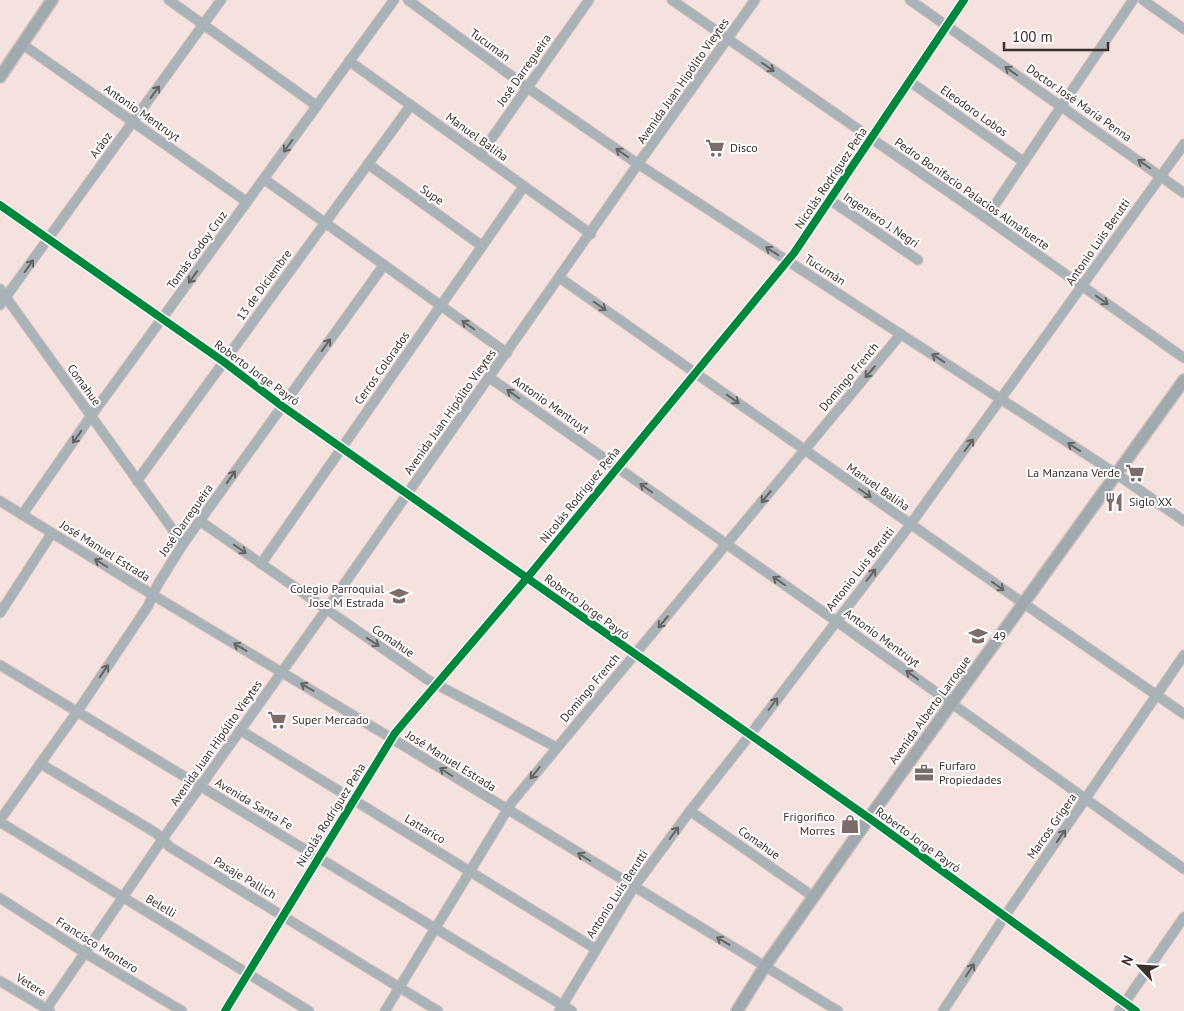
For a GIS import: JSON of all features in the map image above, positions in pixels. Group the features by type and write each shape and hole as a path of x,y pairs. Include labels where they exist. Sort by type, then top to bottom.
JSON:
{"main road":[{"path":"2,72 52,0"},
{"name":"Avenida Alberto Larroque","path":"737,1011 765,966 869,818 1184,380"}],"street":[{"path":"169,0 317,106"},
{"name":"Aráoz","path":"0,306 221,0"},
{"name":"Tomás Godoy Cruz","path":"22,514 91,416 394,0"},
{"name":"Tucumán","path":"408,0 528,88 638,164 1002,400 1184,521"},
{"name":"José Darregueira","path":"480,155 589,0"},
{"name":"Pedro Bonifacio Palacios Almafuerte","path":"672,0 1184,358"},
{"name":"Avenida Juan Hipólito Vieytes","path":"47,1010 122,897 755,0"},
{"name":"Doctor José María Penna","path":"910,0 1184,193"},
{"name":"Nicolás Rodríguez Peña","path":"225,1011 392,738 527,578 788,261 964,0"},
{"path":"986,218 1133,0"},
{"path":"1143,0 1184,29"},
{"name":"Antonio Mentruyt","path":"22,44 247,202"},
{"name":"Manuel Baliña","path":"349,61 591,234"},
{"name":"Eleodoro Lobos","path":"909,81 1024,162"},
{"name":"13 de Diciembre","path":"137,480 411,105"},
{"name":"Antonio Luis Berutti","path":"560,1008 634,887 1002,400 1184,144"},
{"name":"Supe","path":"368,164 482,246"},
{"path":"264,179 507,353"},
{"name":"Cerros Colorados","path":"261,564 524,186"},
{"name":"Ingeniero J. Negri","path":"830,200 918,260"},
{"name":"Roberto Jorge Payró","path":"0,205 224,362 282,406 869,818 1136,1011"},
{"name":"José Darregueira","path":"0,821 78,712 153,595 164,573 183,544 384,265"},
{"name":"Manuel Baliña","path":"560,278 1184,714"},
{"name":"Comahue","path":"0,289 183,544"},
{"name":"Domingo French","path":"385,1011 506,809 901,334"},
{"name":"Antonio Mentruyt","path":"490,378 836,620 1184,869"},
{"name":"José Manuel Estrada","path":"0,501 838,1011"},
{"name":"Comahue","path":"200,521 436,685 556,747"},
{"path":"0,613 52,533"},
{"name":"Marcos Grigera","path":"943,1011 1005,916 1184,655"},
{"name":"Avenida Santa Fe","path":"0,665 435,928 560,1008 572,1011"},
{"name":"Lattarico","path":"240,730 596,949"},
{"name":"Pasaje Pallich","path":"41,764 156,833 170,847 438,1011"},
{"name":"Comahue","path":"690,811 814,897"},
{"name":"Belelli","path":"0,821 309,1011"},
{"name":"Francisco Montero","path":"0,898 84,953 182,1011"},
{"path":"1119,1011 1184,917"},
{"name":"Vetere","path":"0,981 47,1010"}],"cycle path":[{"path":"225,1011 395,733 527,578 794,253 964,0"},
{"path":"0,205 224,362 282,406 869,818 1136,1011"}],"place":[{"name":"Disco","path":"715,148"},
{"name":"La Manzana Verde","path":"1135,473"},
{"name":"Siglo XX","path":"1114,502"},
{"name":"Colegio Parroquial Jose M Estrada","path":"399,596"},
{"name":"49","path":"978,636"},
{"name":"Super Mercado","path":"277,720"},
{"name":"Furfaro Propiedades","path":"924,773"},
{"name":"Frigorifico Morres","path":"850,824"}]}
